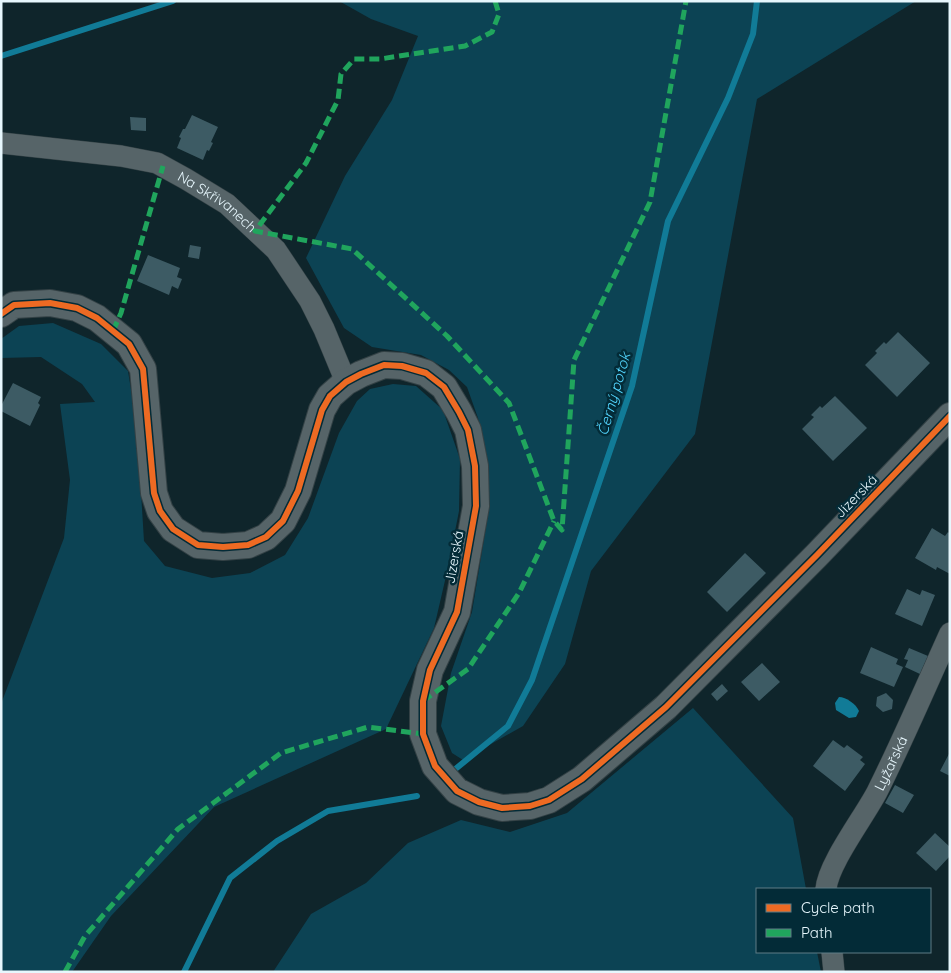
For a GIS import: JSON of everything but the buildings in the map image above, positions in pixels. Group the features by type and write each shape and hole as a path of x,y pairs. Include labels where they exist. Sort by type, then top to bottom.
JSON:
{"street":[{"name":"Na Skřivanech","path":"1,143 121,156 156,163 186,178 227,204 276,250 317,315 346,382"},
{"name":"Jizerská","path":"1,314 14,305 50,303 77,308 98,318 129,344 143,369 154,493 160,511 173,529 198,545 248,545 266,537 283,521 298,491 322,410 330,396 346,382 384,365 402,366 426,373 444,387 460,412 468,430 475,466 476,506 457,612 430,670 423,700 423,734 435,766 457,791 479,802 502,808 530,806 549,800 582,779 666,707 817,555 950,416"},
{"name":"Lyžařská","path":"826,888 827,882 842,851 877,792 950,633"},
{"path":"832,953 834,972"}],"shaded area":[{"path":"339,1 916,1 757,99 695,434 591,571 565,664 523,726 463,760 452,753 441,726 451,673 472,612 487,521 487,468 478,418 467,387 449,370 421,355 372,347 344,328 306,258 345,176 392,100 418,36 371,19"},
{"path":"53,323 101,344 128,371 137,427 144,541 165,566 212,578 250,573 285,555 308,518 339,433 357,401 370,389 393,384 416,386 443,410 460,459 459,511 434,628 386,729 214,807 111,916 72,972 1,972 1,704 64,538 70,480 60,404 95,402 82,384 41,357 1,358 1,339 19,326"},
{"path":"839,697 848,700 856,706 859,711 856,717 849,718 836,710 835,703"},
{"path":"693,708 793,818 806,888 756,888 756,953 817,953 821,972 273,972 311,914 366,883 408,843 461,820 510,832 567,813"}],"waterway":[{"path":"1,56 173,1"},
{"name":"Černý potok","path":"453,771 508,726 532,680 632,386 668,221 728,98 753,34 757,1"},
{"name":"Černý potok","path":"184,972 230,878 277,841 328,811 417,796"}],"marked path":[{"path":"495,1 499,14 492,32 465,46 380,59 354,59 341,74 338,100 306,163 255,231 352,249 447,336 509,403 554,521 562,530 574,360 650,202 686,1"},
{"path":"113,331 121,313 163,166"},
{"path":"423,701 468,669 519,593 554,521"},
{"path":"65,972 85,936 178,829 281,753 368,727 423,734"}],"cycle path":[{"path":"1,314 14,305 50,303 77,308 97,318 129,344 143,369 154,493 160,511 173,529 198,545 223,547 248,545 266,537 283,521 298,491 322,410 330,396 346,382 384,365 402,366 426,373 444,387 468,430 475,466 476,506 457,612 430,670 423,701 423,734 435,766 457,791 479,802 502,808 530,806 549,800 582,779 666,707 817,555 950,416"}]}
